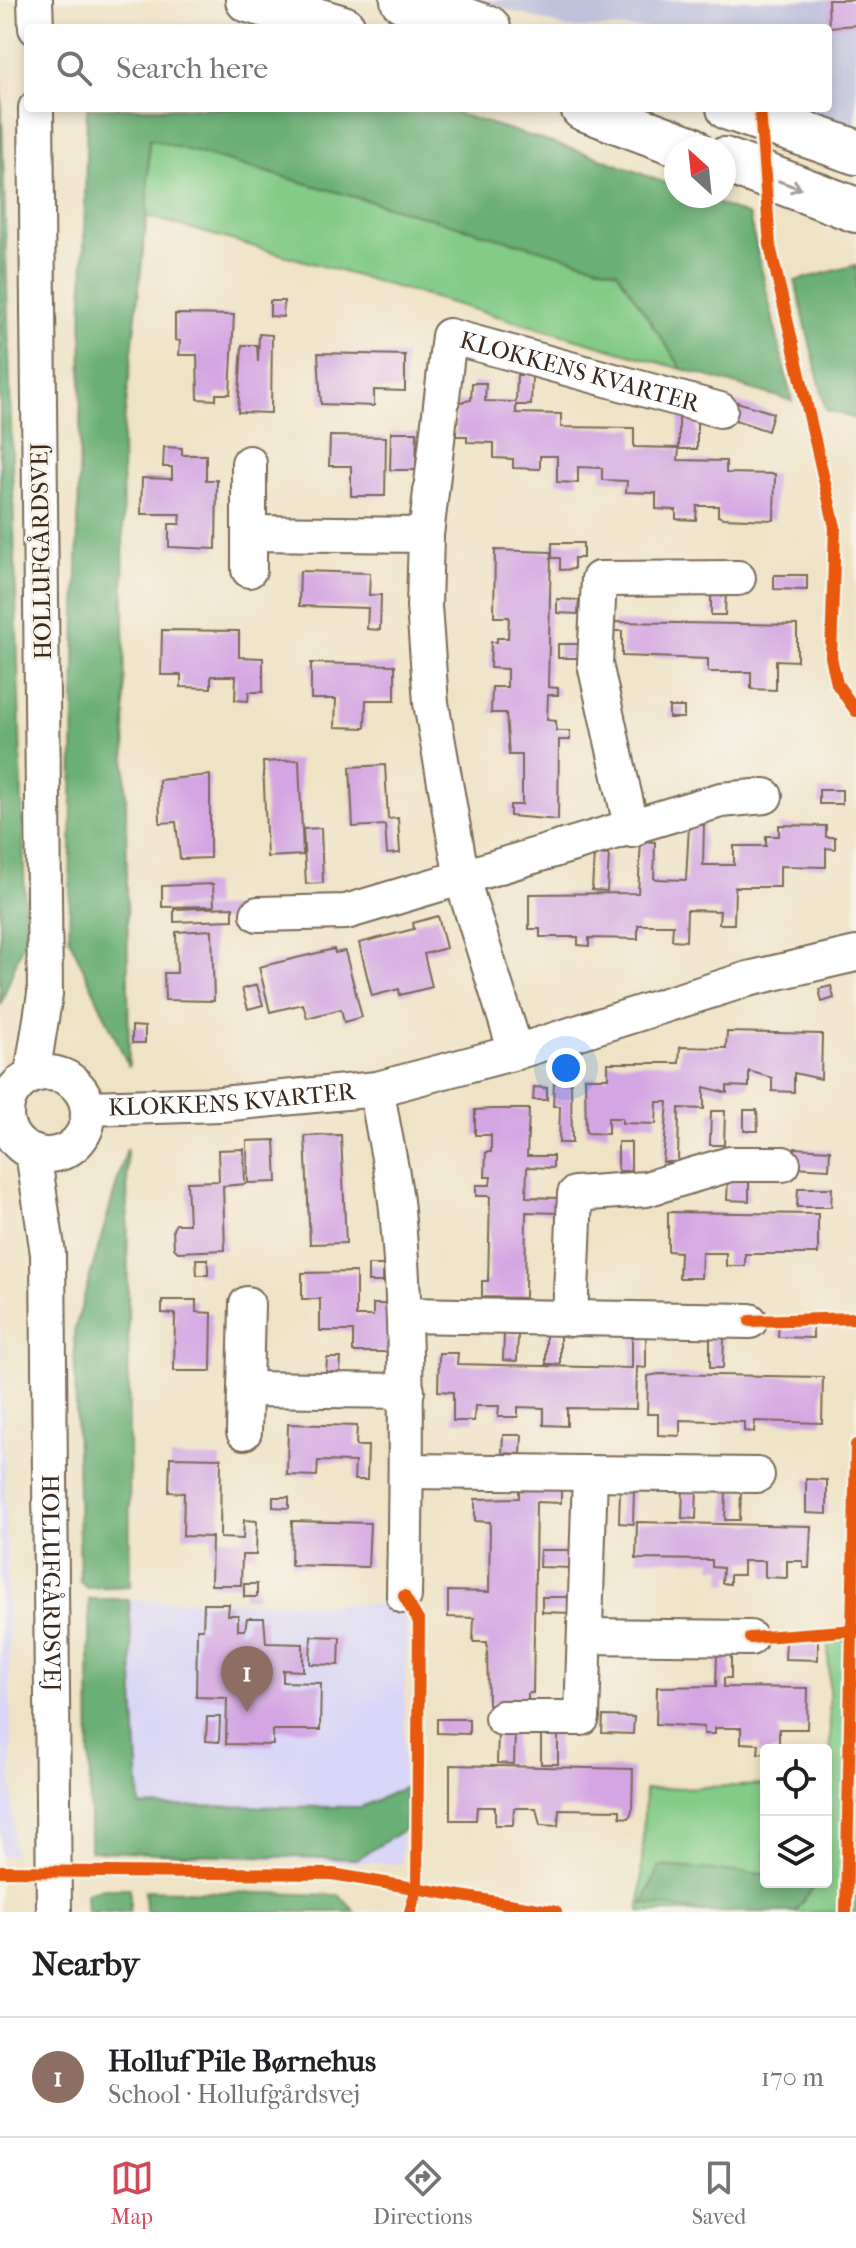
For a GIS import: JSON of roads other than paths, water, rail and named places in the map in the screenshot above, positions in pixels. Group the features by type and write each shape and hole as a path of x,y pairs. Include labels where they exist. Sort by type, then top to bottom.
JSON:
{"main road":[{"path":"248,0 329,24"},
{"path":"403,0 476,24"},
{"path":"594,112 664,138"},
{"path":"741,112 856,152"},
{"path":"736,165 856,210"}],"street":[{"path":"35,0 36,24"},
{"name":"HOLLUFGÅRDSVEJ","path":"36,112 47,1075"},
{"name":"KLOKKENS KVARTER","path":"516,1052 462,879 431,703 424,606 426,535 449,336 720,410"},
{"path":"249,463 249,570"},
{"path":"250,533 426,535"},
{"path":"632,830 595,664 599,579 738,578"},
{"path":"258,914 346,912 632,830 721,800 765,796"},
{"name":"KLOKKENS KVARTER","path":"88,1108 221,1104 377,1089 516,1052 748,979 856,954"},
{"path":"47,1075 79,1088 88,1108 83,1134 48,1152 12,1135 3,1108 15,1088 47,1075"},
{"name":"KLOKKENS KVARTER","path":"377,1089 396,1206 404,1315 407,1391 404,1596"},
{"name":"HOLLUFGÅRDSVEJ","path":"48,1152 54,1912"},
{"path":"570,1319 575,1194 646,1189 730,1164 783,1164"},
{"path":"244,1432 247,1304"},
{"path":"404,1315 750,1321"},
{"path":"245,1389 407,1391"},
{"path":"406,1471 757,1475"},
{"path":"502,1718 582,1718 590,1474"},
{"path":"587,1636 750,1638"}],"place":[{"name":"Holluf Pile Børnehus","path":"247,1712"}]}
